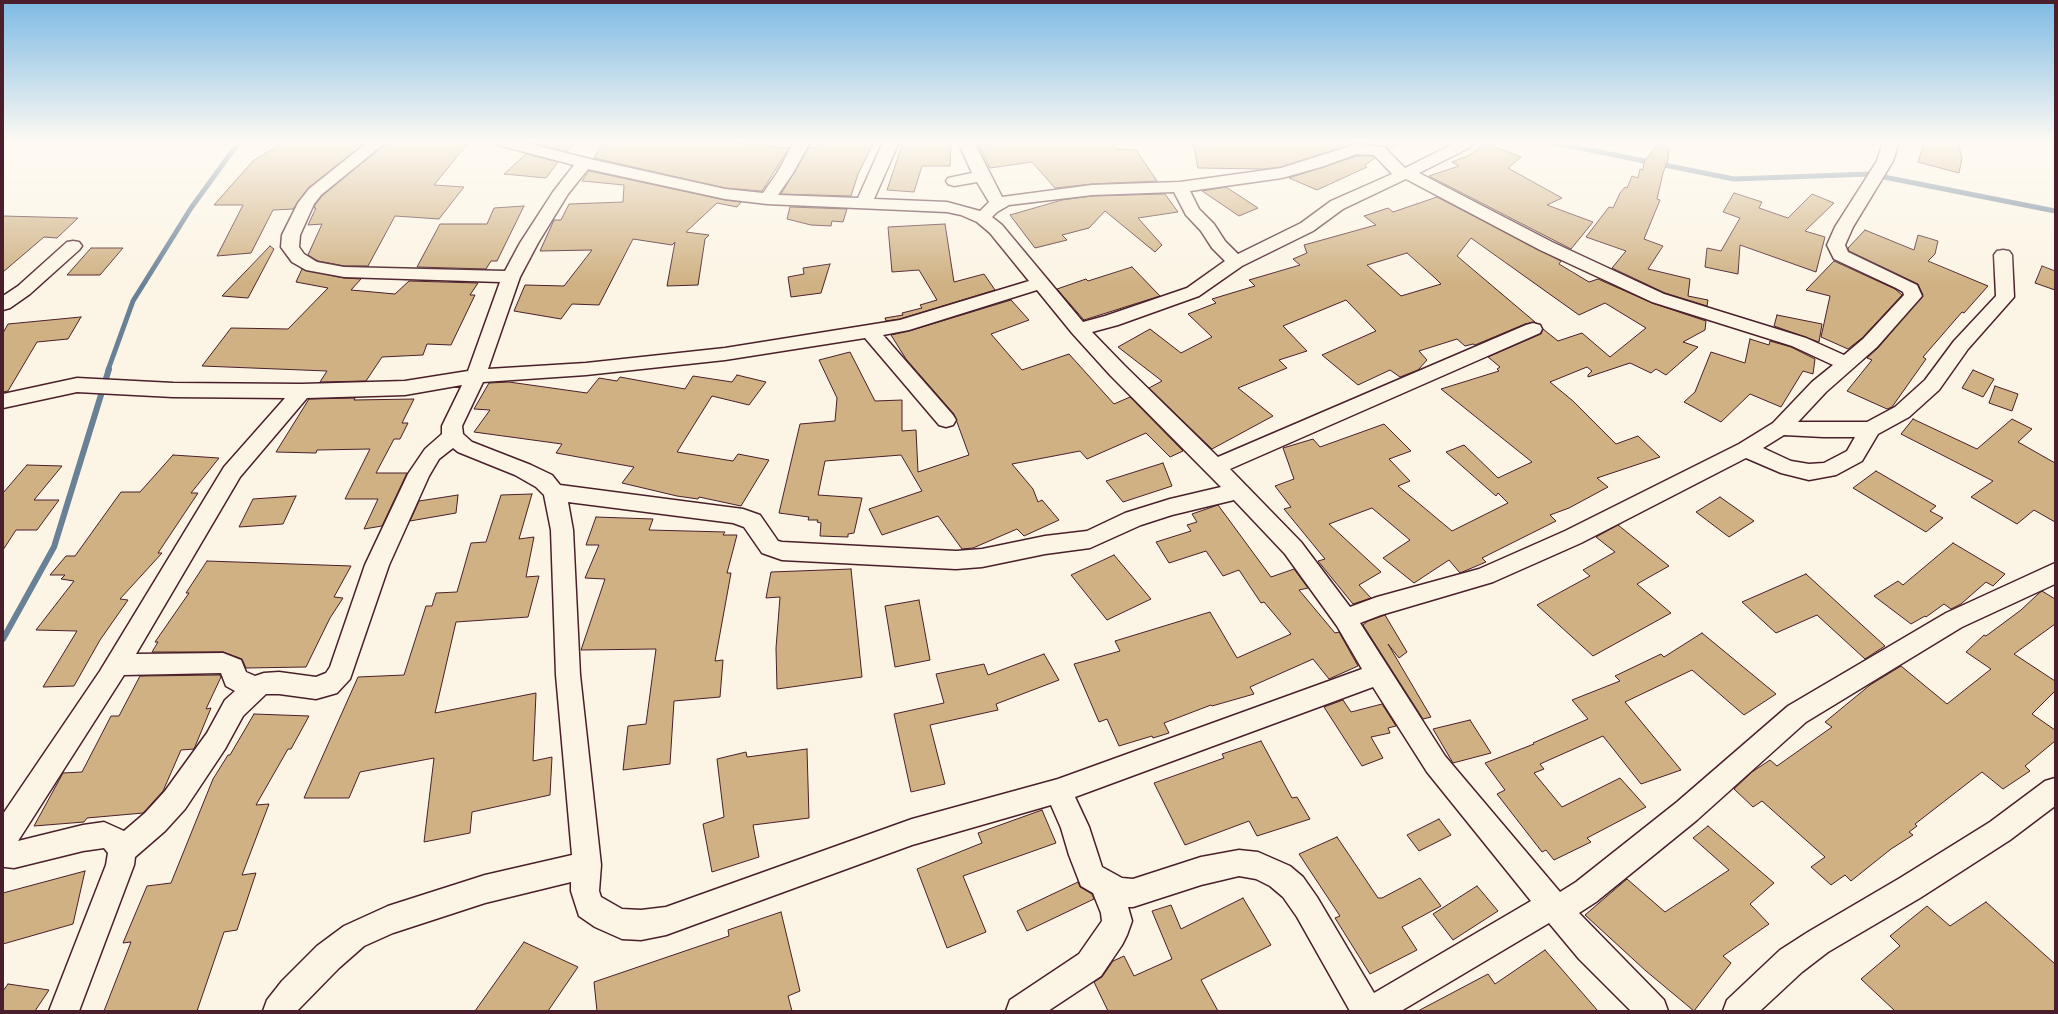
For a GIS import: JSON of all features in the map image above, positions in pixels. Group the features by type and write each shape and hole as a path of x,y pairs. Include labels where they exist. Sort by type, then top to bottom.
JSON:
{"street":[{"path":"318,189 306,203 291,235 290,247 298,258 312,266 344,272 511,276"},
{"path":"563,189 529,243 511,276 476,376 452,426 453,437 466,447 523,470 544,481 554,492 562,530 568,675 587,865 585,891 589,906 605,917 622,924 640,925 666,921 912,832 1058,791 1378,674"},
{"path":"704,189 767,199 947,207 966,211 982,218 996,229 1079,329 1117,370 1215,467 1293,548 1345,619 1378,674 1436,764 1590,948 1653,1011"},
{"path":"767,199 774,189"},
{"path":"864,204 870,189"},
{"path":"990,189 998,203"},
{"path":"982,218 998,203 1092,190 1112,189"},
{"path":"1181,189 1192,211 1208,228 1218,244 1236,262"},
{"path":"1079,329 1111,321 1193,292 1236,262 1307,227 1338,205 1369,189"},
{"path":"1438,189 1539,242 1658,298 1799,342 1846,363"},
{"path":"1345,619 1377,607 1485,576 1573,537 1746,449 1780,428 1846,363 1870,343 1913,296 1911,289 1852,261 1838,252 1836,245 1844,227 1867,189"},
{"path":"3,304 24,290 73,246"},
{"path":"1780,428 1823,430 1870,429 1902,412 1932,385 1961,345 2005,297 2003,255"},
{"path":"3,401 77,385 173,390 302,391 405,388 476,376 586,368 725,354 871,333 917,322 1041,283"},
{"path":"1215,467 1533,329"},
{"path":"871,333 946,420"},
{"path":"3,845 5,835 116,665 232,472 302,391"},
{"path":"1746,449 1768,461 1789,468 1809,472 1828,470 1855,456 1870,429"},
{"path":"64,1011 120,865 122,850 155,822 175,800 216,741 234,708 255,688 264,684 279,683 316,688 328,685 335,680 341,672 376,565 419,474 432,454 453,437"},
{"path":"554,492 735,515 752,521 770,547 782,551 956,560 982,558 1046,545 1090,539 1133,519 1170,507 1238,491"},
{"path":"1372,1011 1586,892 1688,811 1797,714 1954,620 1988,606 2048,577 2055,572"},
{"path":"116,665 223,663 232,667 235,680 255,688"},
{"path":"1738,1011 1791,961 1818,942 1910,888 1994,835 2055,790"},
{"path":"1058,791 1075,827 1091,876 1119,892 1132,893 1201,871 1239,862 1258,866 1280,876 1293,887 1307,907 1367,1011"},
{"path":"3,849 5,854 14,855 83,838 104,835 113,838 122,850"},
{"path":"278,1011 293,992 328,957 354,936 388,920 485,889 587,865"},
{"path":"1021,1011 1090,965 1112,935 1117,921 1116,913 1104,884"}],"building":[{"path":"228,189 307,189 293,209 273,210 251,253 217,256 243,205 214,205"},
{"path":"330,189 462,189 439,219 395,216 368,266 344,266 318,261 308,255 322,224 308,225 316,208 314,208 315,205"},
{"path":"624,189 675,189 741,202 737,207 717,203 686,232 709,235 705,239 698,285 667,286 675,242 672,245 633,239 599,305 572,304 561,319 514,311 525,285 564,286 592,250 540,251 554,220 561,220 569,204 623,202"},
{"path":"741,189 763,189 762,191"},
{"path":"784,189 853,189 851,196 781,194"},
{"path":"887,189 915,189 914,192"},
{"path":"1230,189 1258,208 1239,216 1202,191"},
{"path":"1455,189 1546,189 1562,198 1547,205 1593,222 1571,249"},
{"path":"1623,189 1659,189 1657,199 1660,200 1644,239 1663,246 1648,269 1690,279 1688,296 1708,300 1707,306 1665,293 1612,268 1626,251 1586,237 1609,207 1613,208"},
{"path":"1734,193 1762,202 1759,208 1788,218 1812,194 1834,203 1805,231 1825,237 1816,272 1740,245 1738,274 1705,267 1707,248 1721,251 1740,218 1723,212"},
{"path":"1165,194 1178,212 1138,218 1162,245 1155,252 1105,211 1089,228 1062,235 1067,240 1035,248 1010,215 1062,200 1092,196"},
{"path":"1437,197 1561,261 1559,264 1589,282 1598,279 1652,303 1706,321 1705,330 1683,342 1698,347 1666,375 1656,369 1651,373 1630,363 1588,377 1592,371 1587,367 1550,382 1573,401 1616,444 1638,436 1660,457 1597,478 1608,487 1569,508 1550,515 1556,521 1482,558 1486,562 1460,573 1449,560 1414,583 1383,558 1410,540 1372,508 1329,524 1381,572 1359,585 1371,598 1353,604 1318,561 1325,559 1284,509 1291,507 1275,486 1294,479 1283,448 1313,439 1320,447 1384,424 1411,451 1389,459 1410,481 1398,486 1452,531 1508,503 1498,493 1496,496 1446,452 1464,445 1498,478 1532,462 1441,389 1499,371 1497,369 1500,367 1488,357 1541,334 1543,329 1558,341 1582,333 1610,357 1646,328 1605,303 1579,315 1471,238 1457,256 1535,322 1525,324 1475,345 1465,346 1457,339 1419,351 1427,360 1418,370 1400,377 1390,370 1358,385 1322,355 1376,331 1346,300 1283,326 1307,351 1279,360 1287,368 1238,388 1273,416 1212,449 1149,388 1162,381 1118,347 1150,329 1181,353 1212,337 1188,314 1216,303 1212,299 1255,286 1249,280 1300,265 1293,259 1307,253 1304,245 1376,225 1364,216 1388,208 1393,212","holes":["1407,253 1441,284 1401,296 1367,265"]},
{"path":"524,206 497,261 491,261 486,269 417,267 440,224 487,224 494,208"},
{"path":"790,207 847,209 843,222 832,221 831,226 811,225 787,219"},
{"path":"3,216 78,218 57,238 44,237 3,272"},
{"path":"945,224 954,282 984,274 995,290 900,319 886,321 885,318 903,315 902,313 922,308 920,305 937,300 919,270 892,272 888,227"},
{"path":"1865,230 1914,250 1918,235 1938,241 1935,254 1928,261 1988,286 1964,313 1962,312 1923,357 1926,359 1892,407 1887,409 1847,391 1872,360 1867,358 1878,348 1923,295 1918,284 1849,251 1848,248"},
{"path":"270,246 274,249 248,298 222,296"},
{"path":"91,248 123,248 100,275 67,275"},
{"path":"1834,261 1895,289 1902,295 1862,338 1848,349 1821,337 1830,296 1806,290"},
{"path":"830,264 821,293 791,297 788,277 804,274 803,268"},
{"path":"2042,266 2055,271 2055,290 2035,283"},
{"path":"1132,267 1160,296 1084,320 1057,289 1086,279 1088,281"},
{"path":"302,269 344,278 361,279 351,290 395,294 409,281 478,283 470,295 475,295 451,345 427,344 423,355 382,357 366,381 320,382 327,371 202,366 231,328 288,329 328,288 296,282"},
{"path":"1011,300 1029,320 991,334 1022,370 1069,354 1114,404 1130,397 1183,451 1170,457 1146,433 1087,459 1080,451 1012,464 1033,489 1038,502 1042,500 1059,520 1024,536 1017,529 973,548 962,549 938,516 882,535 869,509 922,491 901,455 825,461 818,495 862,498 854,533 848,534 848,537 820,536 821,523 817,522 818,520 808,520 809,517 779,513 800,424 835,421 837,398 819,360 850,352 875,401 902,400 902,431 916,430 918,472 969,455 954,414 906,359 891,335"},
{"path":"1777,315 1822,324 1819,342 1774,326"},
{"path":"81,317 68,339 37,342 8,391 3,392 3,333 8,324"},
{"path":"1750,339 1769,345 1770,341 1791,347 1815,359 1813,374 1803,371 1781,407 1750,394 1721,422 1684,402 1695,392 1711,352 1745,363"},
{"path":"1973,370 1994,379 1983,397 1962,388"},
{"path":"737,375 766,382 749,405 712,396 677,452 733,461 738,454 769,460 741,506 699,497 698,499 677,496 622,483 634,467 556,453 562,444 474,432 490,410 474,409 489,383 509,382 587,393 599,378 617,381 620,377 685,389 693,376 732,382"},
{"path":"1995,386 2018,394 2012,411 1989,403"},
{"path":"355,398 354,400 414,399 402,423 408,423 400,439 394,439 376,473 407,473 382,526 364,529 378,499 345,499 370,449 317,450 316,453 276,452 309,399"},
{"path":"1913,419 1977,449 2012,419 2032,429 2018,442 2055,463 2055,522 2034,510 2017,524 1971,497 1993,481 1901,434"},
{"path":"173,455 219,458 191,493 198,493 158,553 162,553 120,599 128,600 100,640 74,686 43,687 77,631 36,630 74,581 61,579 65,575 50,575 66,556 75,556 121,492 140,492"},
{"path":"1163,463 1172,486 1123,502 1106,481"},
{"path":"27,465 62,466 34,500 59,500 37,530 16,530 3,550 3,493"},
{"path":"1876,471 1936,506 1930,511 1943,518 1926,532 1853,488"},
{"path":"532,494 519,539 534,537 526,577 539,576 528,617 456,622 435,713 536,693 533,761 552,757 550,795 472,812 470,833 424,842 434,758 360,772 349,798 304,798 358,677 404,675 426,606 432,606 436,593 457,592 471,543 486,542 501,495"},
{"path":"458,495 456,513 410,521 419,501"},
{"path":"296,496 283,524 239,527 253,499"},
{"path":"1720,497 1754,521 1729,537 1696,512"},
{"path":"1218,505 1271,577 1294,569 1308,588 1299,590 1335,633 1339,632 1358,666 1329,679 1313,659 1250,687 1254,694 1212,706 1211,705 1164,723 1169,733 1153,738 1152,736 1119,746 1107,719 1099,722 1074,664 1120,651 1115,641 1210,612 1237,658 1291,634 1264,602 1261,603 1239,570 1223,576 1206,551 1169,563 1156,542 1191,531 1187,525 1197,522 1192,514"},
{"path":"596,517 653,519 649,530 725,532 723,535 737,535 727,573 731,573 715,661 723,660 720,697 674,701 670,764 623,770 628,726 646,724 656,649 581,650 605,579 585,578 599,545 586,545"},
{"path":"1618,525 1669,566 1637,584 1671,613 1593,656 1537,605 1590,576 1583,570 1615,552 1596,537"},
{"path":"1953,543 2005,574 1993,586 1986,582 1961,604 1951,609 1944,604 1926,617 1925,616 1911,624 1874,596 1898,581 1903,585"},
{"path":"1114,555 1151,599 1107,620 1071,575"},
{"path":"207,561 351,566 334,597 343,598 330,618 306,667 246,668 242,659 223,652 152,652 158,642 155,642 189,593 186,593"},
{"path":"851,569 862,677 777,689 776,648 780,597 766,598 771,572"},
{"path":"1806,574 1885,646 1865,659 1817,615 1776,633 1742,602"},
{"path":"2042,591 2055,599 2055,624 2014,654 2055,681 2055,691 2032,714 2055,730 2055,741 2025,766 2030,771 2003,789 1982,772 1915,824 1917,826 1909,832 1913,835 1891,849 1851,881 1845,875 1831,885 1811,867 1825,857 1762,801 1753,807 1734,789 1752,772 1770,760 1777,766 1832,727 1825,722 1870,685 1901,666 1947,704 1991,669 1966,652 1984,635 1986,636 2021,610"},
{"path":"919,600 930,660 895,667 885,606"},
{"path":"1385,615 1407,652 1399,658 1388,644 1431,717 1423,719 1363,625 1368,621"},
{"path":"1702,633 1776,694 1744,715 1692,670 1625,702 1681,770 1641,784 1603,736 1540,764 1544,769 1534,773 1562,807 1620,778 1646,807 1587,838 1591,842 1554,860 1546,850 1542,852 1497,794 1505,790 1485,763 1534,744 1533,743 1588,719 1572,700 1620,681 1615,676 1661,654 1664,657"},
{"path":"1044,654 1059,680 996,704 998,710 930,725 945,784 911,792 894,714 944,703 936,674 984,664 988,675"},
{"path":"220,675 221,677 206,709 211,708 194,749 181,750 163,791 143,813 87,818 84,822 34,826 63,773 82,772 111,716 119,716 140,676"},
{"path":"1343,700 1351,712 1382,704 1396,726 1388,728 1390,733 1371,737 1383,758 1362,766 1324,707"},
{"path":"254,714 309,716 291,749 288,749 256,805 269,804 242,875 256,873 237,930 224,932 197,1011 104,1011 131,942 123,943 147,886 171,883 213,779 228,755 230,755"},
{"path":"1470,720 1491,753 1453,763 1433,729"},
{"path":"1261,741 1292,798 1297,797 1310,819 1257,836 1249,821 1185,845 1154,783 1224,758 1222,754"},
{"path":"807,749 809,818 753,825 759,857 712,872 703,824 724,817 717,759 746,752 747,757"},
{"path":"1042,810 1056,843 963,876 986,932 947,948 917,869 982,843 978,833"},
{"path":"1439,819 1451,835 1419,851 1407,835"},
{"path":"1708,826 1774,883 1750,904 1769,924 1723,956 1731,963 1694,1011 1646,971 1585,915 1627,879 1665,912 1729,870 1693,838"},
{"path":"1337,837 1378,898 1382,898 1420,878 1441,906 1402,927 1417,950 1370,974 1335,918 1340,916 1299,854"},
{"path":"85,871 73,924 3,944 3,893"},
{"path":"1078,882 1080,887 1092,894 1094,899 1027,931 1017,911"},
{"path":"1477,886 1498,911 1453,940 1433,914"},
{"path":"1243,898 1271,945 1201,980 1218,1011 1108,1011 1094,982 1102,977 1113,961 1124,956 1134,976 1172,959 1152,911 1171,905 1181,929"},
{"path":"1986,902 2055,964 2055,1011 1895,1011 1861,979 1900,946 1890,936 1927,906 1950,926"},
{"path":"781,912 800,991 788,996 792,1011 597,1011 594,982 729,936 728,930"},
{"path":"524,942 578,967 548,1011 475,1011"},
{"path":"1545,950 1598,1011 1418,1011 1488,974 1495,984"},
{"path":"8,984 49,990 35,1011 3,1011 3,991"}],"waterway":[{"path":"108,370 133,301 191,208 205,189"},
{"path":"1946,189 2055,211"},
{"path":"3,639 54,547 109,369"}]}
